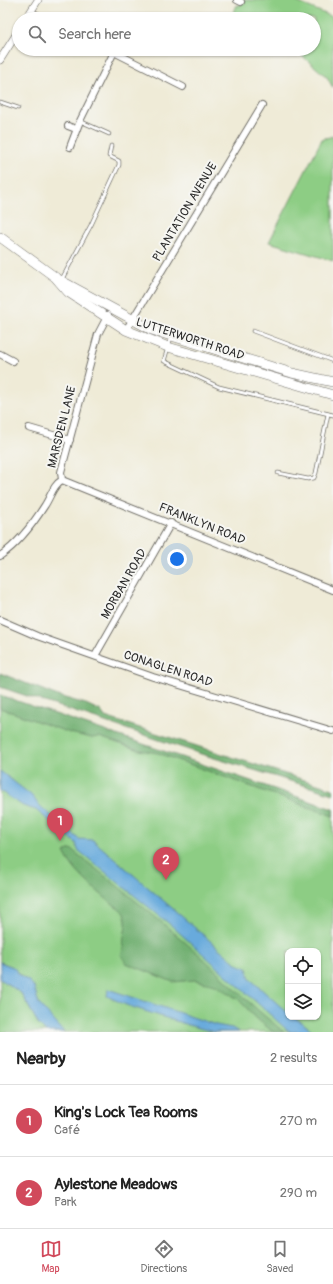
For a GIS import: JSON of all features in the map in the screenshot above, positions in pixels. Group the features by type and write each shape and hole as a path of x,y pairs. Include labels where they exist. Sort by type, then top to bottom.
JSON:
{"main road":[{"name":"LUTTERWORTH ROAD","path":"0,238 58,279 68,292 112,308 152,330 292,373 333,382"},
{"name":"LUTTERWORTH ROAD","path":"82,296 105,318 126,330 168,347 333,395"}],"street":[{"path":"31,12 38,0"},
{"path":"0,60 12,41"},
{"path":"70,146 108,56"},
{"path":"123,56 183,87"},
{"name":"PLANTATION AVENUE","path":"126,330 262,105"},
{"path":"68,126 76,129"},
{"name":"MARSDEN LANE","path":"0,556 28,531 46,504 57,482 62,480 61,472 98,334 105,318 112,308"},
{"path":"0,354 14,361"},
{"path":"30,428 70,440"},
{"name":"FRANKLYN ROAD","path":"62,480 171,522 333,590"},
{"name":"MORBAN ROAD","path":"95,656 171,522"},
{"name":"CONAGLEN ROAD","path":"0,620 12,626 153,677 333,731"}],"lane":[{"path":"0,102 18,108"},
{"path":"80,121 109,134"},
{"path":"58,279 91,225 120,165 119,161 109,156 111,146"},
{"path":"253,331 333,362"},
{"path":"171,336 164,361 218,387 333,415"},
{"path":"278,472 308,479 314,478 328,414"}],"green space":[{"path":"242,0 292,0 321,12 234,12 237,5 239,6"},
{"path":"321,12 333,17 333,88 327,77 302,56 321,56"},
{"path":"333,136 333,261 269,242 322,139"},
{"path":"0,673 58,696 86,704 101,711 105,717 333,789 333,794 201,754 0,687"},
{"path":"0,695 333,809 333,816 158,753 139,750 99,737 92,738 70,733 0,708"},
{"path":"0,698 106,735 333,810 333,1032 54,1032 40,1010 29,981 22,977 13,967 0,962"},
{"path":"71,849 172,931 284,1032 273,1032 257,1019 238,999 215,985 195,980 173,982 126,963 121,955 124,947 123,943 126,918 120,909 78,873 64,852"},
{"path":"0,979 21,993 39,1025 46,1032 0,1032"}],"water":[{"path":"0,771 31,795 40,806 79,839 93,840 237,964 247,968 250,979 285,1010 285,1020 298,1020 315,1032 291,1032 285,1028 172,926 78,850 76,843 36,810 23,806 0,791"},
{"path":"0,962 13,967 22,977 29,981 34,987 39,1004 64,1032 46,1032 39,1025 21,993 0,979"},
{"path":"108,989 216,1025 232,1028 239,1032 214,1032 126,1005 107,996"}],"place":[{"name":"King's Lock Tea Rooms","path":"60,841"},
{"name":"Aylestone Meadows","path":"166,880"}]}
